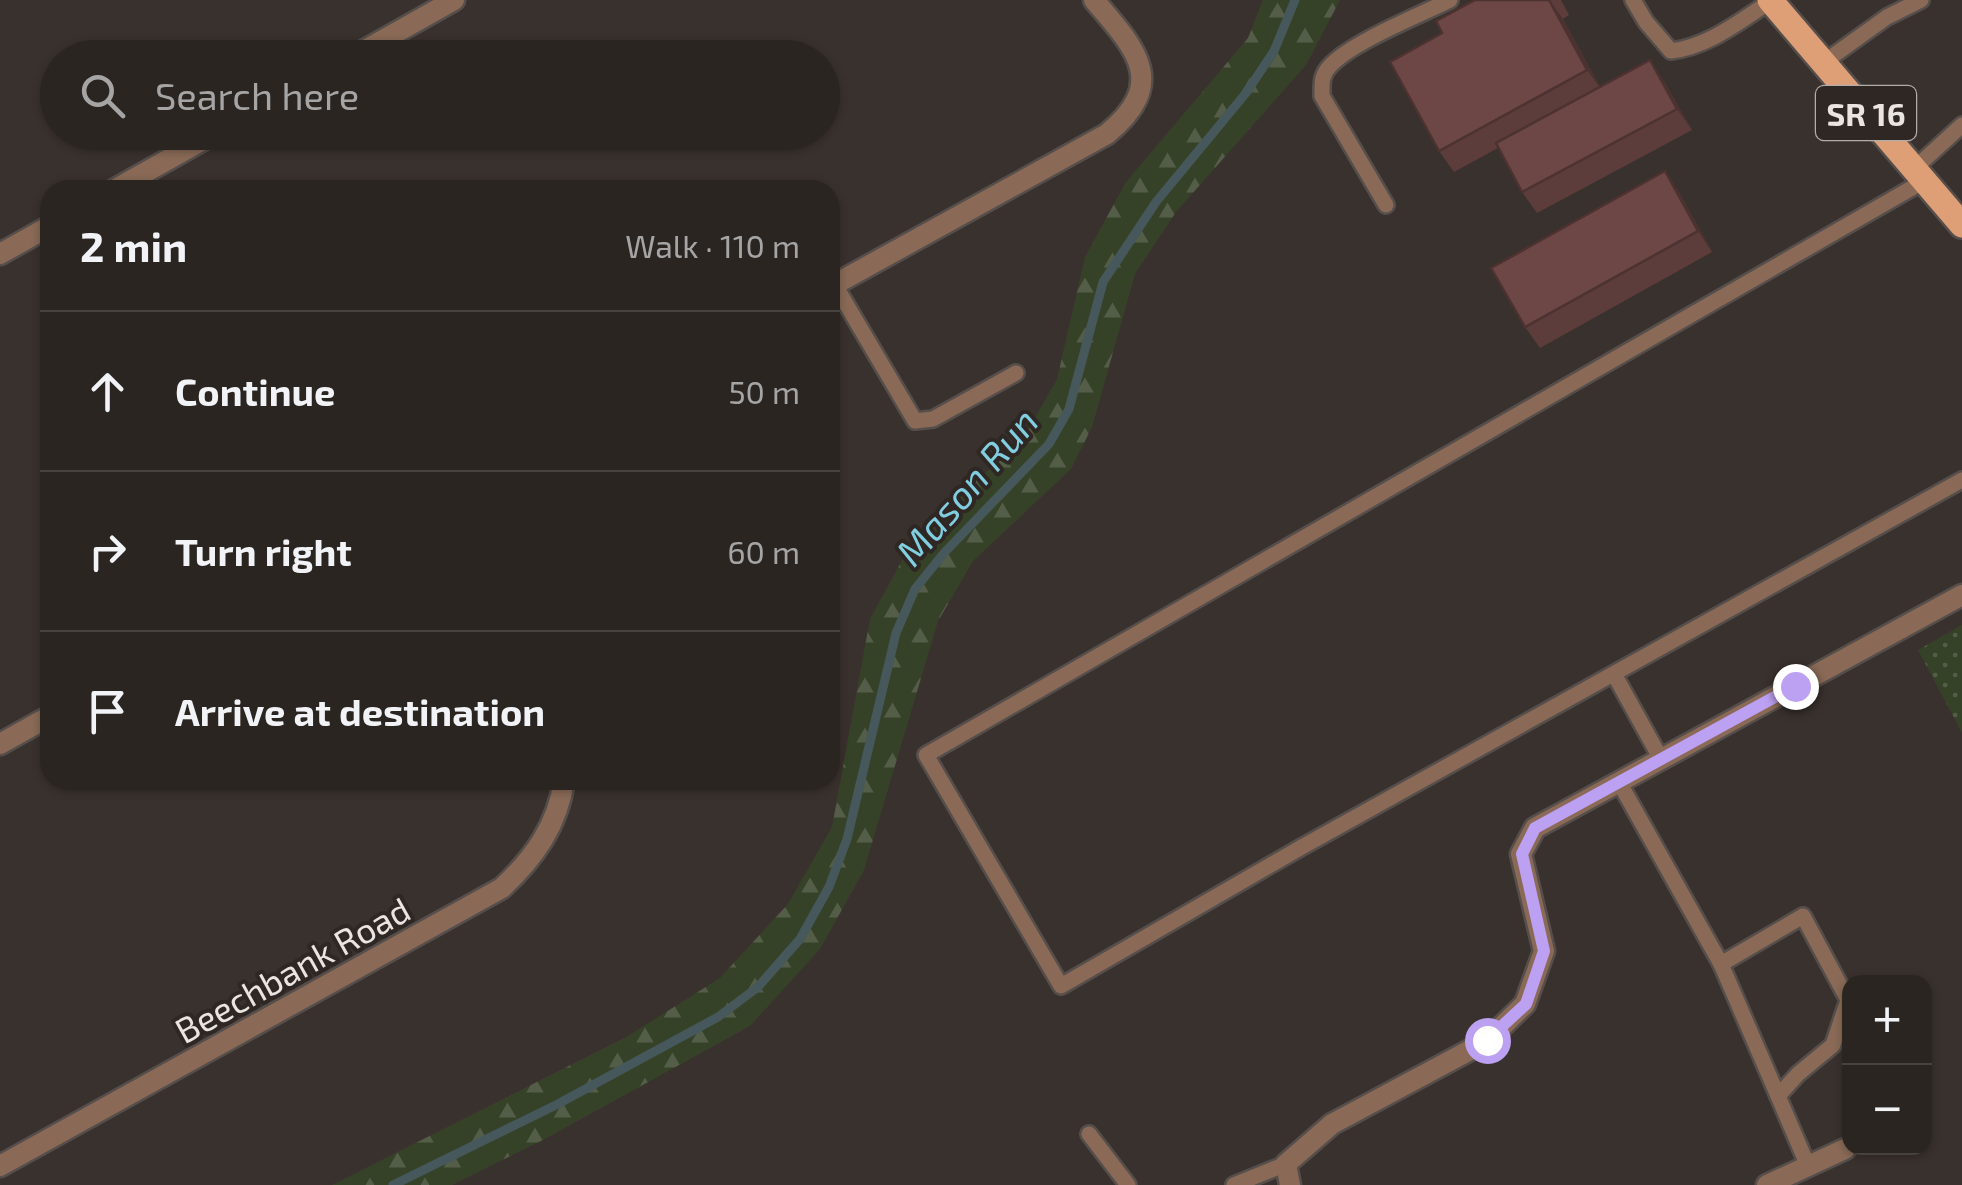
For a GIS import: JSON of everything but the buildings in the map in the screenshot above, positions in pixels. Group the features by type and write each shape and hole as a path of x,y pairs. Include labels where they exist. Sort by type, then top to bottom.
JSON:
{"main road":[{"name":"SR 16","path":"1780,4 1823,63 1962,225"}],"street":[{"path":"383,40 454,0"},
{"path":"840,282 1107,134 1130,116 1142,90 1139,60 1094,0"},
{"path":"132,180 185,150"},
{"path":"0,254 40,232"},
{"path":"1288,1174 1332,1124 1487,1040 1526,1004 1544,951 1522,854 1535,828 1962,594"},
{"path":"0,744 40,722"},
{"name":"Beechbank Road","path":"0,1166 502,888 540,847 561,790"},
{"path":"1768,1185 1842,1150"}],"lane":[{"path":"1386,205 1322,96 1322,79 1330,66 1353,49 1450,0"},
{"path":"1634,0 1670,51 1689,49 1780,4"},
{"path":"1823,63 1887,17 1921,0"},
{"path":"1962,125 1919,175 926,756 1061,986 1318,838 1962,480"},
{"path":"840,300 915,421 933,419 1016,373"},
{"path":"1614,674 1662,759"},
{"path":"1618,782 1720,964 1808,1166"},
{"path":"1720,964 1803,916 1848,1000 1832,1045 1778,1096"},
{"path":"1089,1134 1128,1185"},
{"path":"1234,1185 1288,1174"}],"green space":[{"path":"1263,0 1340,0 1306,65 1176,212 1135,274 1092,427 1071,469 973,561 938,621 864,870 820,949 750,1026 543,1140 452,1185 332,1185 628,1036 720,978 788,904 832,827 870,619 912,542 958,494 1019,446 1057,379 1085,257 1126,182 1248,38"},
{"path":"1962,625 1962,733 1918,650"}],"waterway":[{"name":"Mason Run","path":"393,1185 556,1105 718,1017 758,987 800,939 829,887 847,839 896,633 915,589 944,553 1049,444 1069,409 1103,282 1156,202 1246,93 1274,51 1295,0"}],"route":[{"path":"1487,1040 1526,1004 1544,951 1522,854 1535,828 1795,686"}]}
